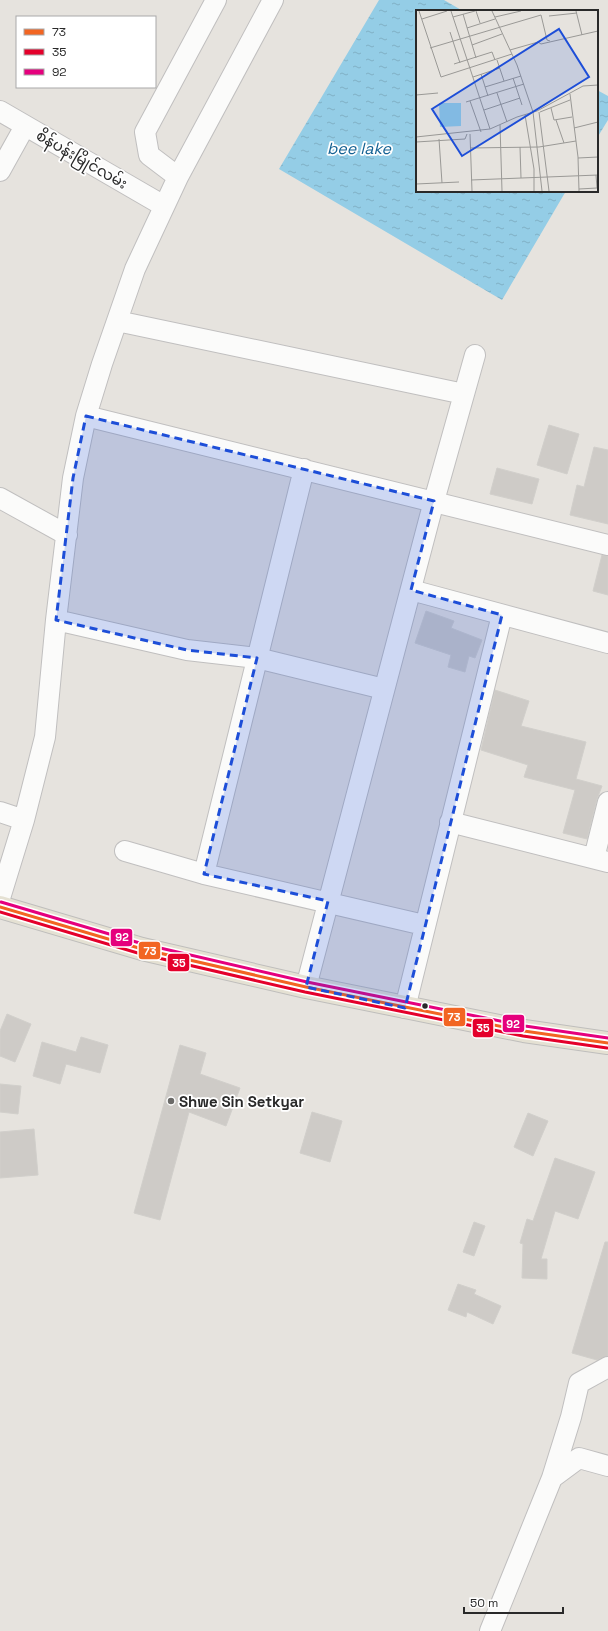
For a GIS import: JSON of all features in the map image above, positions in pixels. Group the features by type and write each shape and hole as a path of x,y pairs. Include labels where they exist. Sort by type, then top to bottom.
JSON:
{"main road":[{"path":"0,907 142,949 306,987 524,1031 608,1044"}],"street":[{"path":"178,176 149,155 145,132 216,0"},
{"path":"0,898 24,820 45,737 56,620 73,478 86,416 116,321 135,269 178,176 273,0"},
{"name":"စိန်ပန်းမြိုင်လမ်း","path":"0,111 164,206"},
{"path":"0,172 25,126"},
{"path":"116,321 464,394"},
{"path":"306,987 410,590 475,354"},
{"path":"86,416 608,545"},
{"path":"204,874 304,469"},
{"path":"0,498 67,535"},
{"path":"410,590 608,643"},
{"path":"404,1008 502,615"},
{"path":"56,620 187,650 257,658 384,689"},
{"path":"450,822 601,860 608,802"},
{"path":"0,812 24,820"},
{"path":"125,851 204,874 328,901 424,925"},
{"path":"490,1631 552,1478 571,1417 579,1383 608,1367"},
{"path":"552,1478 579,1458 608,1466"}],"highlighted area":[{"path":"86,416 434,501 411,590 502,615 405,1008 306,987 328,901 204,874 257,658 187,650 56,620 73,478"}],"water":[{"name":"bee lake","path":"379,0 444,0 461,10 416,10 416,192 565,192 502,300 279,169"},
{"path":"598,91 608,96 608,120 598,136"}],"building":[{"path":"549,425 579,434 567,474 537,465"},
{"path":"594,447 608,450 608,524 570,515 577,485 584,487"},
{"path":"497,468 539,479 532,504 490,494"},
{"path":"602,555 608,556 608,595 593,591"},
{"path":"426,611 454,621 451,628 482,640 475,658 469,656 465,672 448,667 451,655 415,643"},
{"path":"495,690 529,701 521,726 586,742 576,779 602,786 597,799 587,839 563,833 575,790 524,777 528,765 481,750"},
{"path":"7,1014 31,1024 15,1062 0,1056 0,1031"},
{"path":"81,1037 108,1045 100,1073 66,1064 60,1084 33,1076 42,1042 76,1052"},
{"path":"180,1045 206,1053 200,1074 240,1088 226,1126 189,1112 160,1220 134,1213"},
{"path":"0,1084 21,1086 18,1114 0,1112"},
{"path":"312,1112 342,1121 330,1162 300,1153"},
{"path":"528,1113 548,1121 533,1156 514,1147"},
{"path":"34,1129 38,1175 0,1178 0,1132"},
{"path":"555,1158 595,1172 578,1219 555,1211 541,1259 547,1259 547,1279 522,1278 523,1244 520,1243 527,1219 533,1221"},
{"path":"474,1222 485,1226 474,1256 463,1252"},
{"path":"605,1242 608,1242 608,1356 597,1360 572,1353"},
{"path":"458,1284 476,1290 474,1294 501,1306 493,1324 467,1312 466,1317 448,1310"}],"transit line":[{"name":"92","path":"1,902 143,944 307,982 525,1026 608,1038"},
{"name":"73","path":"0,907 142,949 306,987 524,1031 608,1043"},
{"name":"35","path":"0,912 141,954 305,992 523,1036 607,1048"}],"place":[{"name":"Shwe Sin Setkyar","path":"171,1101"}]}
